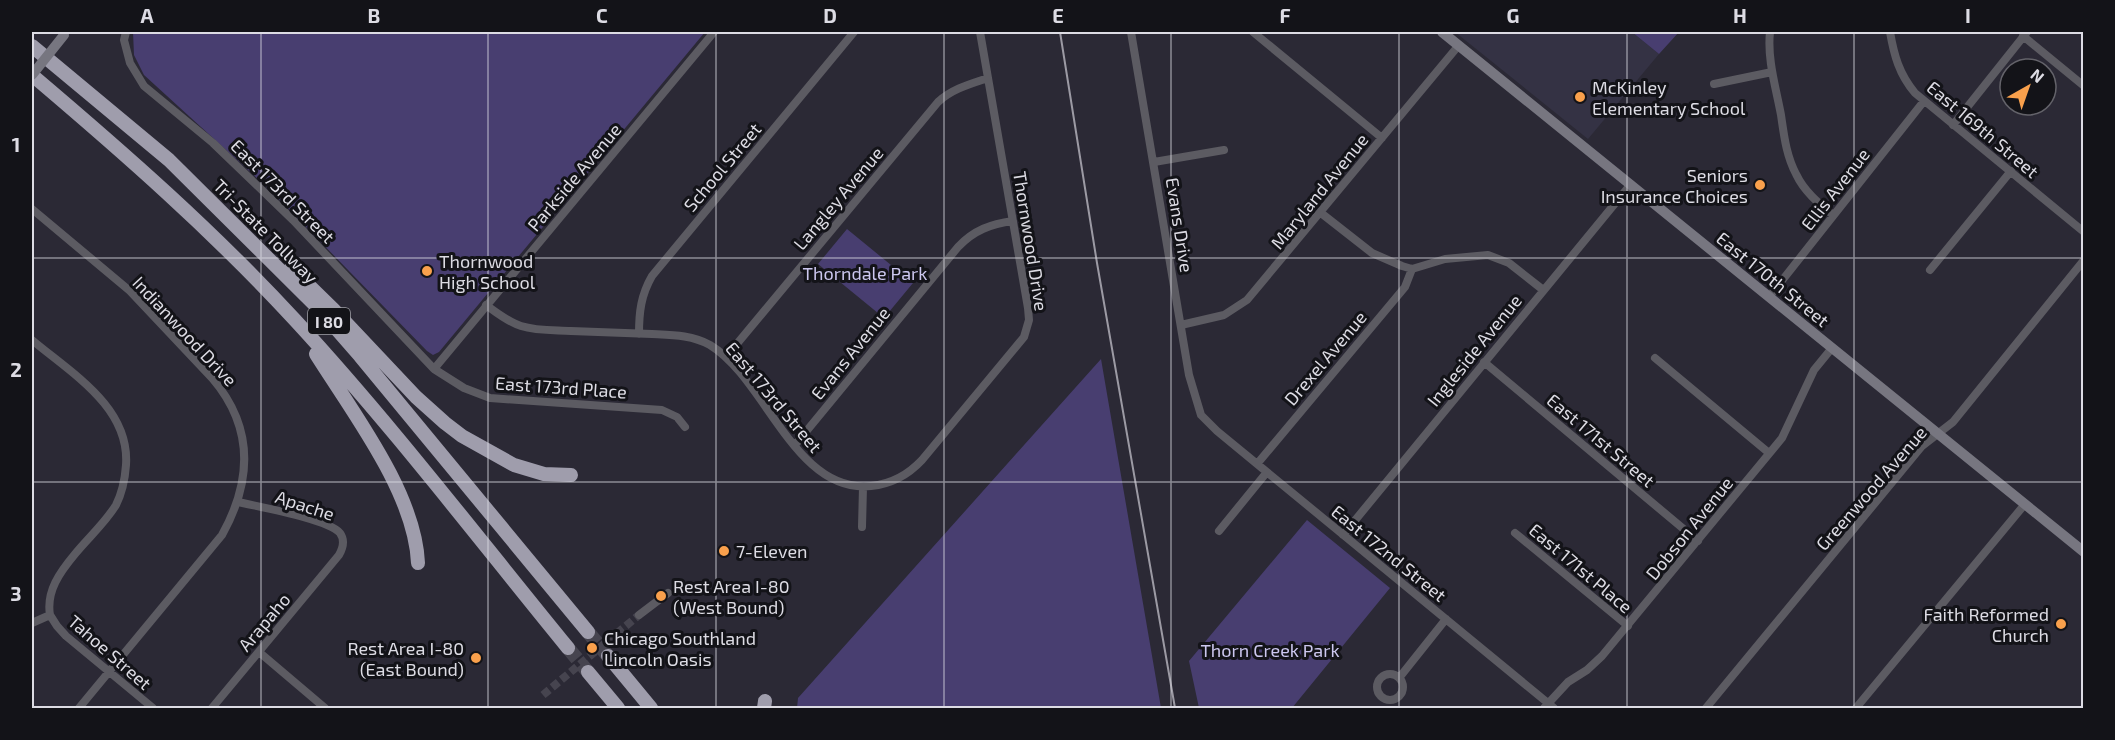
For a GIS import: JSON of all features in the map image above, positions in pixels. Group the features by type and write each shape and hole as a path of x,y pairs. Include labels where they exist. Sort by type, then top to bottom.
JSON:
{"highway":[{"name":"Tri-State Tollway","path":"32,46 169,160 318,308 588,632"},
{"name":"I 80","path":"32,75 162,187 295,320 365,399 568,648"},
{"path":"243,232 280,258 334,310 416,397 462,436 514,465 544,474 571,475"},
{"path":"295,320 380,455 411,522 418,563"},
{"path":"608,656 651,708"},
{"path":"588,672 618,708"}],"street":[{"name":"East 173rd Street","path":"126,32 124,40 130,63 144,86 213,143 292,220 434,369"},
{"name":"Parkside Avenue","path":"434,369 714,32"},
{"name":"School Street","path":"639,334 643,293 652,276 854,32"},
{"name":"Thornwood Drive","path":"863,487 893,481 916,467 1024,337 1028,326 1029,315 980,32"},
{"name":"Evans Drive","path":"1131,32 1193,391 1198,408 1205,420"},
{"path":"1253,32 1382,138"},
{"name":"East 170th Street","path":"1442,32 2084,552"},
{"path":"1770,32 1769,50 1772,72 1787,148 1796,175 1810,194 1833,215"},
{"name":"East 169th Street","path":"1890,32 1902,76 1915,93 2084,232"},
{"path":"32,75 66,33"},
{"path":"1953,125 2025,34 2084,86"},
{"name":"Maryland Avenue","path":"1181,325 1224,315 1240,307 1255,292 1459,45"},
{"path":"1714,84 1772,72"},
{"name":"Langley Avenue","path":"726,357 938,102 946,94 958,88 988,78"},
{"name":"Ellis Avenue","path":"1769,297 1924,101"},
{"path":"1154,162 1224,150"},
{"path":"1929,270 2010,171"},
{"name":"Ingleside Avenue","path":"1343,535 1542,289 1631,184"},
{"name":"Indianwood Drive","path":"32,209 146,306 223,391 238,419 244,451 244,469 238,502 231,519 212,549 79,708"},
{"path":"1321,213 1372,253 1412,269 1444,259 1488,255 1509,262 1542,289"},
{"name":"Evans Avenue","path":"795,445 962,242 984,227 1013,221"},
{"name":"Greenwood Avenue","path":"1706,708 1922,446 1953,422 2084,260"},
{"name":"Drexel Avenue","path":"1257,464 1405,287 1412,269"},
{"name":"East 173rd Street","path":"486,305 508,321 534,329 690,337 708,344 726,357 815,468 844,484 863,487"},
{"path":"32,340 105,403 121,428 127,459 125,477 116,504 58,576 50,601 50,615 32,623"},
{"name":"Dobson Avenue","path":"1549,707 1568,682 1594,664 1628,626 1769,453 1786,431 1814,370 1832,348"},
{"path":"1655,358 1769,453"},
{"name":"East 171st Street","path":"1484,362 1698,541"},
{"name":"East 173rd Place","path":"434,369 464,388 490,398 662,410 677,417 685,427"},
{"name":"East 172nd Street","path":"1205,420 1549,707"},
{"path":"1219,531 1267,472"},
{"path":"862,527 863,487"},
{"name":"Apache","path":"238,502 314,520 334,528 343,538 339,555"},
{"path":"1856,708 2025,504"},
{"name":"East 171st Place","path":"1515,533 1628,626"},
{"name":"Arapaho","path":"212,708 339,555"},
{"path":"639,615 668,593"},
{"name":"Tahoe Street","path":"50,615 66,636 153,708"},
{"path":"1399,678 1446,619"},
{"path":"259,652 326,708"}],"shaded area":[{"name":"McKinley Elementary School","path":"1455,32 1632,32 1659,54 1588,139"}],"green space":[{"name":"Thornwood High School","path":"133,32 705,32 439,352 433,355 270,190 144,75 134,55"},
{"path":"1632,32 1679,32 1659,54"},
{"name":"Thorndale Park","path":"847,229 913,283 884,318 818,264"},
{"path":"1101,359 1161,708 797,708 798,698"},
{"name":"Thorn Creek Park","path":"1307,520 1390,588 1292,708 1199,708 1189,661"}],"tunnel":[{"path":"543,695 639,615"},
{"path":"588,632 608,656"},
{"path":"568,648 588,672"}],"railway":[{"path":"1060,32 1097,263 1175,708"}],"place":[{"name":"McKinley Elementary School","path":"1580,97"},
{"name":"Seniors Insurance Choices","path":"1760,185"},
{"name":"Thornwood High School","path":"427,271"},
{"name":"7-Eleven","path":"724,551"},
{"name":"Rest Area I-80 (West Bound)","path":"661,596"},
{"name":"Faith Reformed Church","path":"2061,624"},
{"name":"Chicago Southland Lincoln Oasis","path":"592,648"},
{"name":"Rest Area I-80 (East Bound)","path":"476,658"}]}
